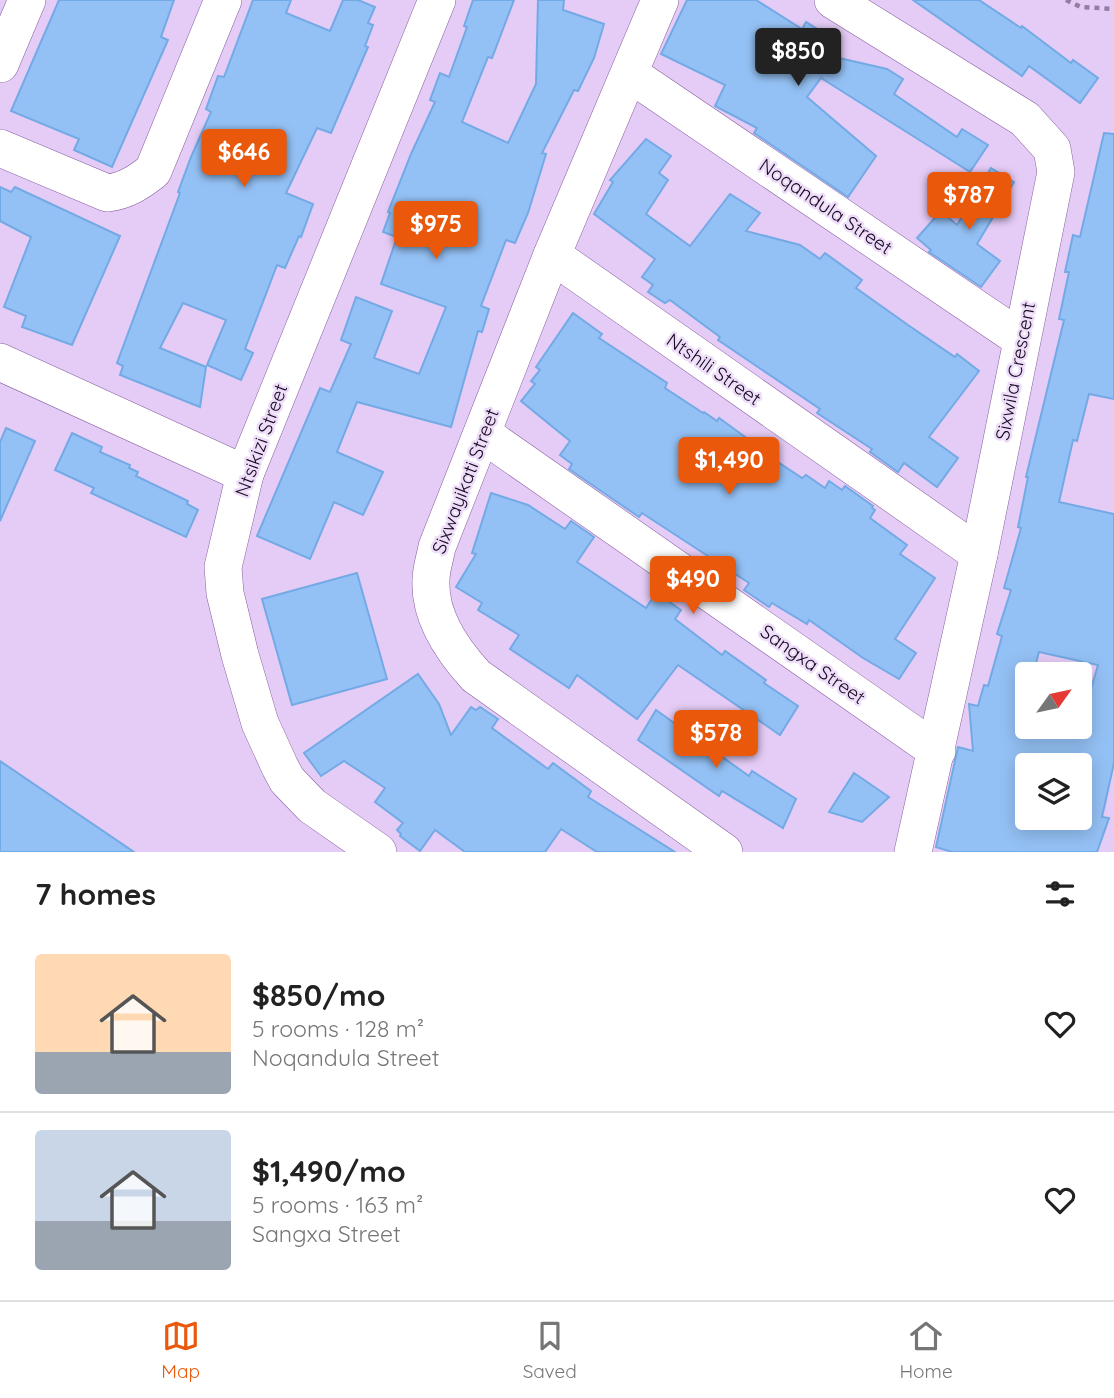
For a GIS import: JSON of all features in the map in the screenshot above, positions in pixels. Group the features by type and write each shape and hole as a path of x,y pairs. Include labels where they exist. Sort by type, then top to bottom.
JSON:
{"street":[{"path":"0,64 27,0"},
{"path":"0,148 107,193 117,192 138,183 153,171 223,0"},
{"name":"Ntsikizi Street","path":"378,852 312,806 283,773 260,723 240,655 223,579 226,549 245,474 437,0"},
{"name":"Sixwayikati Street","path":"660,0 552,255 438,547 431,580 435,611 451,646 476,676 724,852"},
{"name":"Sixwila Crescent","path":"833,0 1025,120 1052,149 1056,172 979,554 913,852"},
{"name":"Noqandula Street","path":"630,74 1021,339"},
{"name":"Ntshili Street","path":"552,255 979,554"},
{"path":"0,362 245,474"},
{"name":"Sangxa Street","path":"482,434 937,751"}],"path":[{"path":"1066,0 1081,7 1114,9"}],"building":[{"path":"59,0 174,0 161,37 168,40 112,167 74,150 79,139 11,111"},
{"path":"253,0 291,0 286,13 330,31 343,0 358,0 375,7 368,23 373,25 365,46 368,47 331,133 317,128 286,193 313,204 301,237 299,236 285,268 277,265 245,349 253,353 241,380 207,365 226,320 183,303 160,348 206,367 200,407 120,375 123,366 117,363 191,157 211,112 206,109 218,76 224,77"},
{"path":"473,0 514,0 492,58 488,57 462,122 508,143 536,84 538,0 564,0 563,10 604,24 594,58 578,91 574,90 542,153 546,154 528,213 515,243 506,240 481,306 489,309 482,332 478,331 451,427 357,402 337,452 383,472 363,515 334,502 310,559 257,536 320,388 330,392 351,344 341,340 356,297 392,311 374,358 419,374 446,307 381,284 397,237 383,232 411,154 435,102 430,100 440,73 449,77 467,27 464,26"},
{"path":"687,0 756,0 802,29 806,22 835,40 826,55 887,69 903,79 894,94 957,137 962,129 988,145 970,172 821,78 807,97 876,156 848,197 754,133 757,128 715,106 725,85 661,54"},
{"path":"913,0 979,0 1021,28 1022,26 1071,63 1073,60 1098,78 1080,103 1029,66 1022,76"},
{"path":"1104,133 1114,134 1114,399 1089,394 1077,441 1073,440 1059,502 1114,514 1114,763 1102,817 1109,818 1097,852 952,852 936,847 958,747 973,751 969,704 978,706 984,685 988,686 1002,636 997,634 1011,590 1004,588 1021,528 1018,527 1026,477 1064,320 1059,319 1069,272 1065,272 1073,235 1080,237"},
{"path":"646,139 671,156 659,173 668,180 646,214 690,246 730,194 760,213 746,231 800,245 820,259 825,253 862,280 856,288 979,371 929,437 958,458 937,487 904,463 898,472 870,452 872,449 817,413 820,409 718,340 720,337 670,300 665,303 648,292 653,285 642,277 655,259 594,214 613,182 610,180"},
{"path":"991,168 1014,182 977,244 1000,261 981,287 929,252 931,250 917,238 941,211 957,225"},
{"path":"0,187 11,192 15,187 120,236 72,345 22,327 26,316 4,307 31,237 0,221"},
{"path":"573,313 602,334 599,338 667,383 665,388 717,421 719,418 748,439 746,441 802,478 806,475 825,488 829,481 842,490 845,486 873,506 875,510 870,518 907,545 900,554 935,578 895,639 916,653 899,679 863,658 809,620 807,624 772,603 769,607 744,590 749,583 642,513 639,517 569,469 572,464 560,455 570,441 521,401 535,384 531,381 540,370 536,367"},
{"path":"6,428 35,441 0,521 0,442"},
{"path":"72,433 102,447 100,452 130,465 129,468 138,472 136,476 188,501 187,504 198,510 186,537 91,493 94,488 55,470"},
{"path":"491,493 528,505 565,529 571,521 594,537 577,562 646,608 656,593 681,610 675,619 722,655 725,651 766,680 764,683 798,706 780,735 678,665 637,719 577,675 569,688 510,649 519,635 478,610 482,603 456,587 476,554 472,553"},
{"path":"357,573 387,679 292,705 262,599"},
{"path":"418,674 439,704 451,735 471,707 476,710 480,707 498,719 492,728 548,769 553,763 591,791 588,797 675,852 597,852 561,829 545,852 465,852 435,830 420,851 400,836 397,830 403,823 375,802 385,788 344,761 321,776 304,753"},
{"path":"656,710 749,776 752,771 796,799 783,828 722,791 719,796 638,740"},
{"path":"0,761 134,852 0,852"},
{"path":"854,773 889,797 862,822 829,812"}]}
